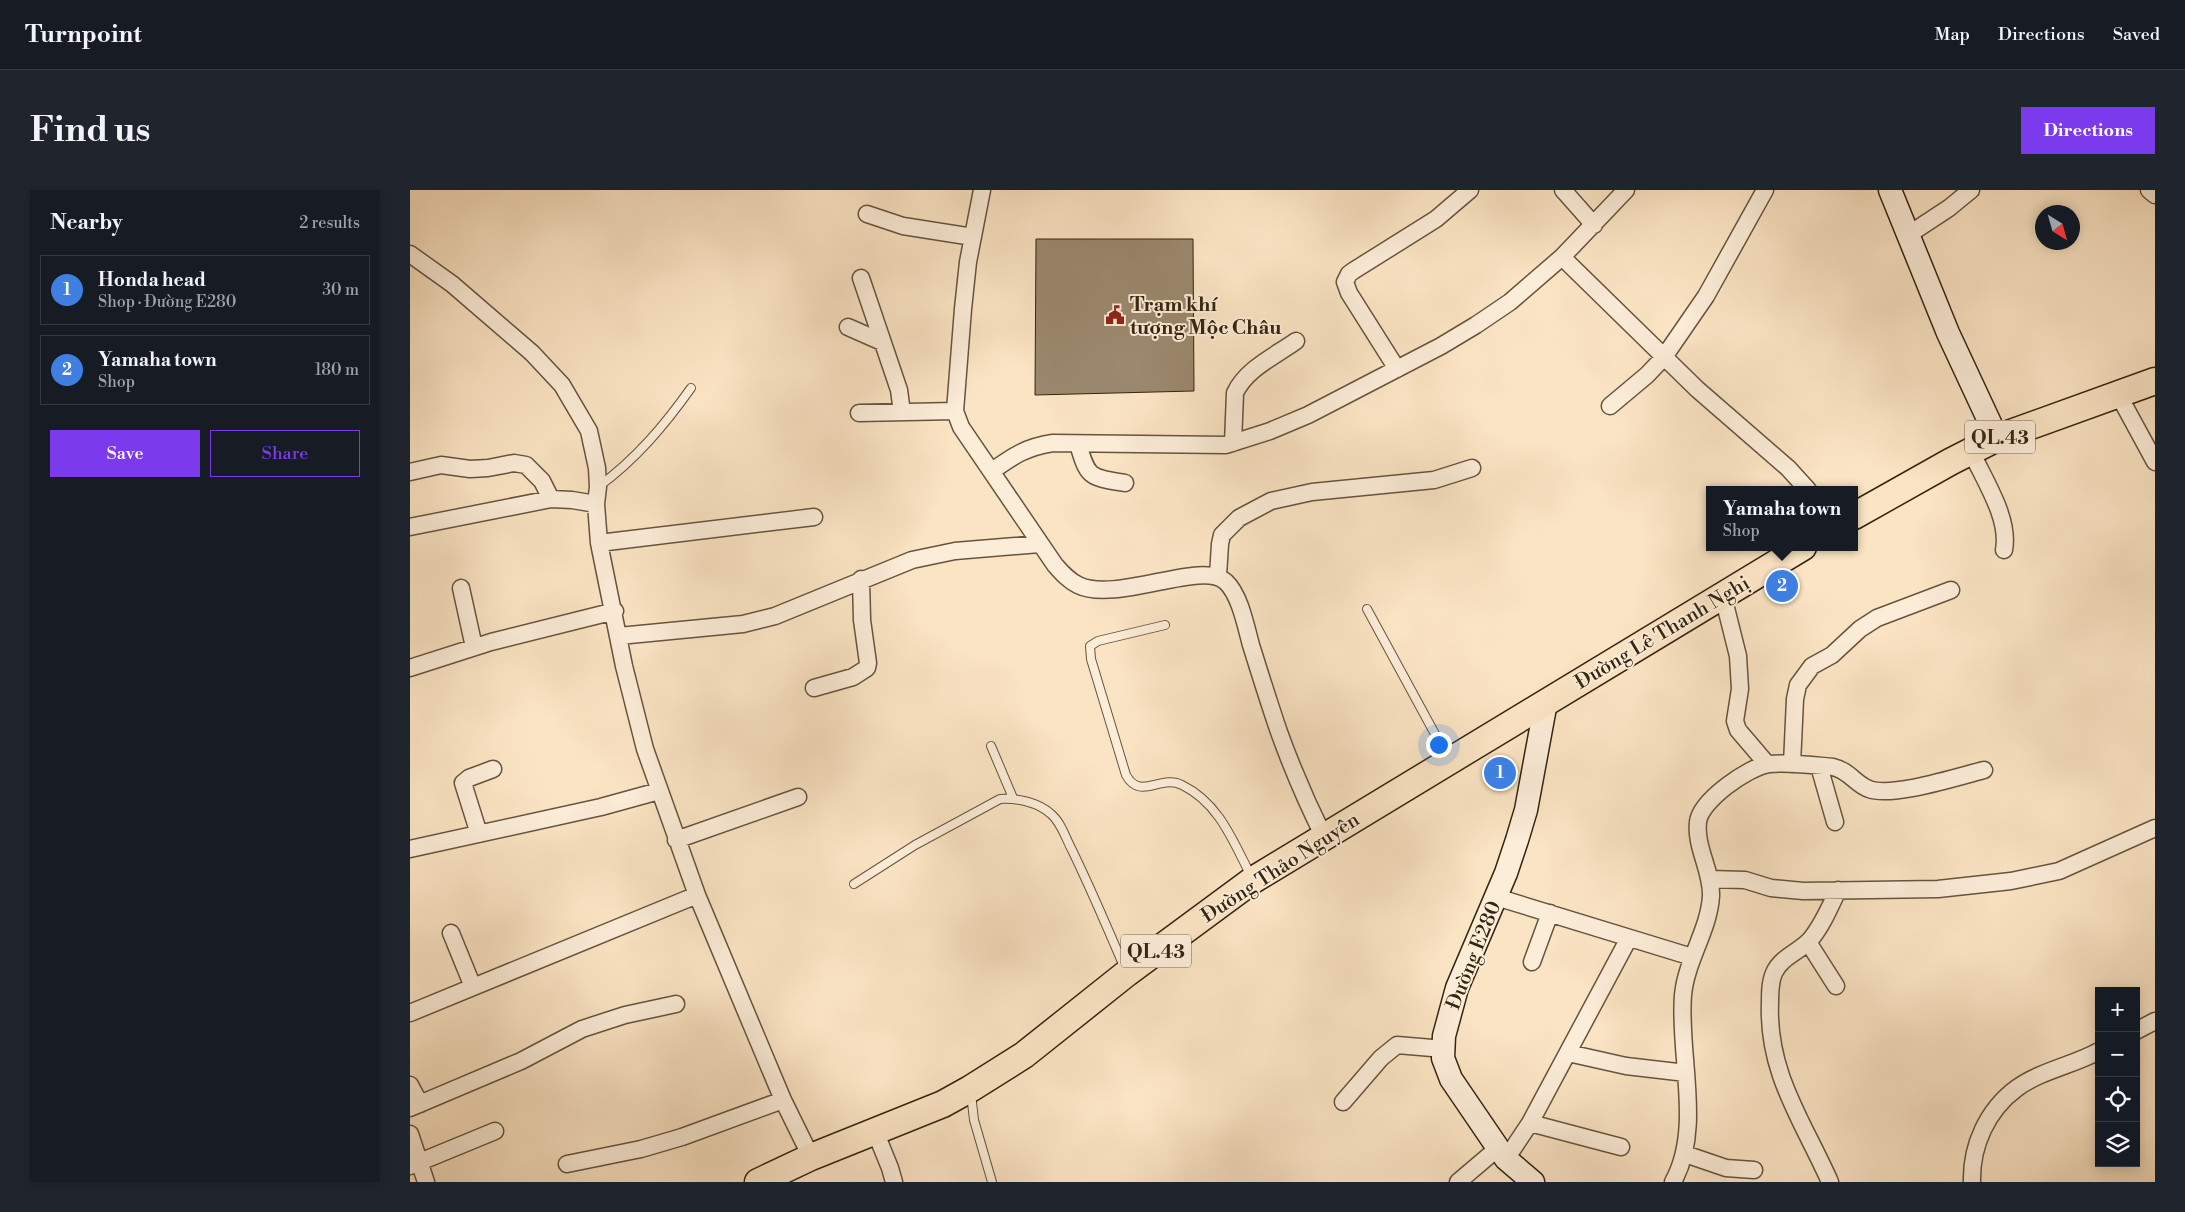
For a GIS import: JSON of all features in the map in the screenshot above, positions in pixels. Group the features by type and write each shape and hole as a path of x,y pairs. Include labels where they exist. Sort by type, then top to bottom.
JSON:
{"main road":[{"path":"1890,190 1948,333 1997,438"},
{"name":"QL.43","path":"1858,514 1997,438 2155,381"},
{"name":"Đường Lê Thanh Nghị","path":"1546,702 1796,551"},
{"name":"Đường Thảo Nguyên","path":"758,1182 811,1157 943,1104 970,1089 1024,1055 1127,973 1253,880 1546,702"},
{"name":"Đường E280","path":"1533,1182 1502,1154 1451,1079 1443,1058 1446,1029 1458,988 1496,897 1526,810 1546,702"}],"street":[{"path":"982,190 963,309 955,411 961,427 1055,565 1068,579 1079,586 1093,590 1111,590 1178,578 1202,576 1218,576 1227,582 1244,617 1279,732 1307,804 1324,837"},
{"path":"1396,369 1349,293 1345,282 1353,271 1436,219 1470,190"},
{"path":"1562,190 1594,224"},
{"path":"992,470 1020,452 1034,446 1052,443 1199,446 1233,443 1270,432 1396,369 1476,325 1510,302 1562,257 1626,190"},
{"path":"1610,406 1648,375 1664,357 1706,296 1765,190"},
{"path":"1908,235 1949,208 1971,190"},
{"path":"2149,190 2155,195"},
{"path":"868,214 903,226 973,237"},
{"path":"410,254 486,311 532,353 562,385 589,431 594,449 598,487 596,504 599,543 638,725 676,840 697,895 784,1100 811,1157"},
{"path":"1562,257 1696,389 1788,468 1804,486"},
{"path":"861,278 899,390 902,412"},
{"path":"848,327 882,342"},
{"path":"1233,443 1235,393 1239,386 1252,372 1296,342"},
{"path":"2118,394 2155,462"},
{"path":"859,412 955,411"},
{"path":"1078,444 1085,468 1089,473 1102,479 1125,483"},
{"path":"1971,451 2002,518 2005,531 2004,550"},
{"path":"410,472 441,465 470,469 514,463 526,465 542,480 550,499"},
{"path":"1218,576 1222,535 1239,518 1271,502 1312,492 1434,480 1472,468"},
{"path":"410,527 550,499 596,504"},
{"path":"599,543 814,517"},
{"path":"619,636 743,624 775,616 912,560 935,554 1040,544"},
{"path":"814,688 853,677 867,668 868,662 862,620 862,579"},
{"path":"461,588 474,647"},
{"path":"1792,764 1795,699 1798,685 1812,666 1832,655 1853,634 1877,618 1951,590"},
{"path":"1723,596 1739,663 1740,689 1735,721 1738,730 1767,764"},
{"path":"410,668 474,647 615,611"},
{"path":"1672,1182 1685,1154 1686,1073 1683,994 1692,957 1708,912 1711,897 1710,879 1698,832 1701,810 1714,796 1746,773 1767,764 1792,764 1842,769 1869,789 1880,792 1932,784 1984,770"},
{"path":"1819,766 1835,822"},
{"path":"479,834 463,783 468,778 493,769"},
{"path":"410,848 601,807 659,791"},
{"path":"676,840 798,797"},
{"path":"1710,879 1745,880 1787,890 1938,888 2011,881 2059,871 2155,828"},
{"path":"1830,1182 1780,1078 1769,1014 1770,985 1774,973 1786,958 1808,942 1816,933 1838,890"},
{"path":"410,1013 697,895"},
{"path":"1496,897 1692,957"},
{"path":"1532,962 1550,913"},
{"path":"452,933 473,987"},
{"path":"1458,1182 1502,1154 1530,1123 1629,938"},
{"path":"1808,942 1836,986"},
{"path":"410,1085 415,1106 521,1061 582,1030 625,1015 676,1004"},
{"path":"2140,1029 2155,1021"},
{"path":"1343,1102 1381,1058 1397,1045 1444,1049"},
{"path":"1568,1053 1626,1066 1686,1073"},
{"path":"1972,1182 1975,1148 1994,1111 2018,1087 2095,1053"},
{"path":"567,1164 641,1149 682,1137 784,1100"},
{"path":"1530,1123 1621,1148"},
{"path":"415,1164 495,1131"},
{"path":"875,1131 894,1182"},
{"path":"410,1134 415,1164 426,1182"},
{"path":"1685,1154 1726,1168 1754,1170"}],"lane":[{"path":"598,487 620,471 654,438 691,388"},
{"path":"1367,609 1450,762"},
{"path":"1165,625 1112,636 1090,646 1091,659 1126,775 1131,784 1137,787 1180,783 1204,800 1214,809 1225,824 1253,880"},
{"path":"991,746 1012,798"},
{"path":"854,884 915,845 1000,799 1012,798 1034,805 1051,814 1061,828 1092,890 1127,973"},
{"path":"970,1089 974,1120 992,1182"}],"building":[{"name":"Trạm khí tượng Mộc Châu","path":"1036,239 1193,239 1194,391 1035,395"}],"place":[{"name":"Trạm khí tượng Mộc Châu","path":"1115,315"},
{"name":"Yamaha town","path":"1782,586"},
{"name":"Honda head","path":"1500,773"}]}
